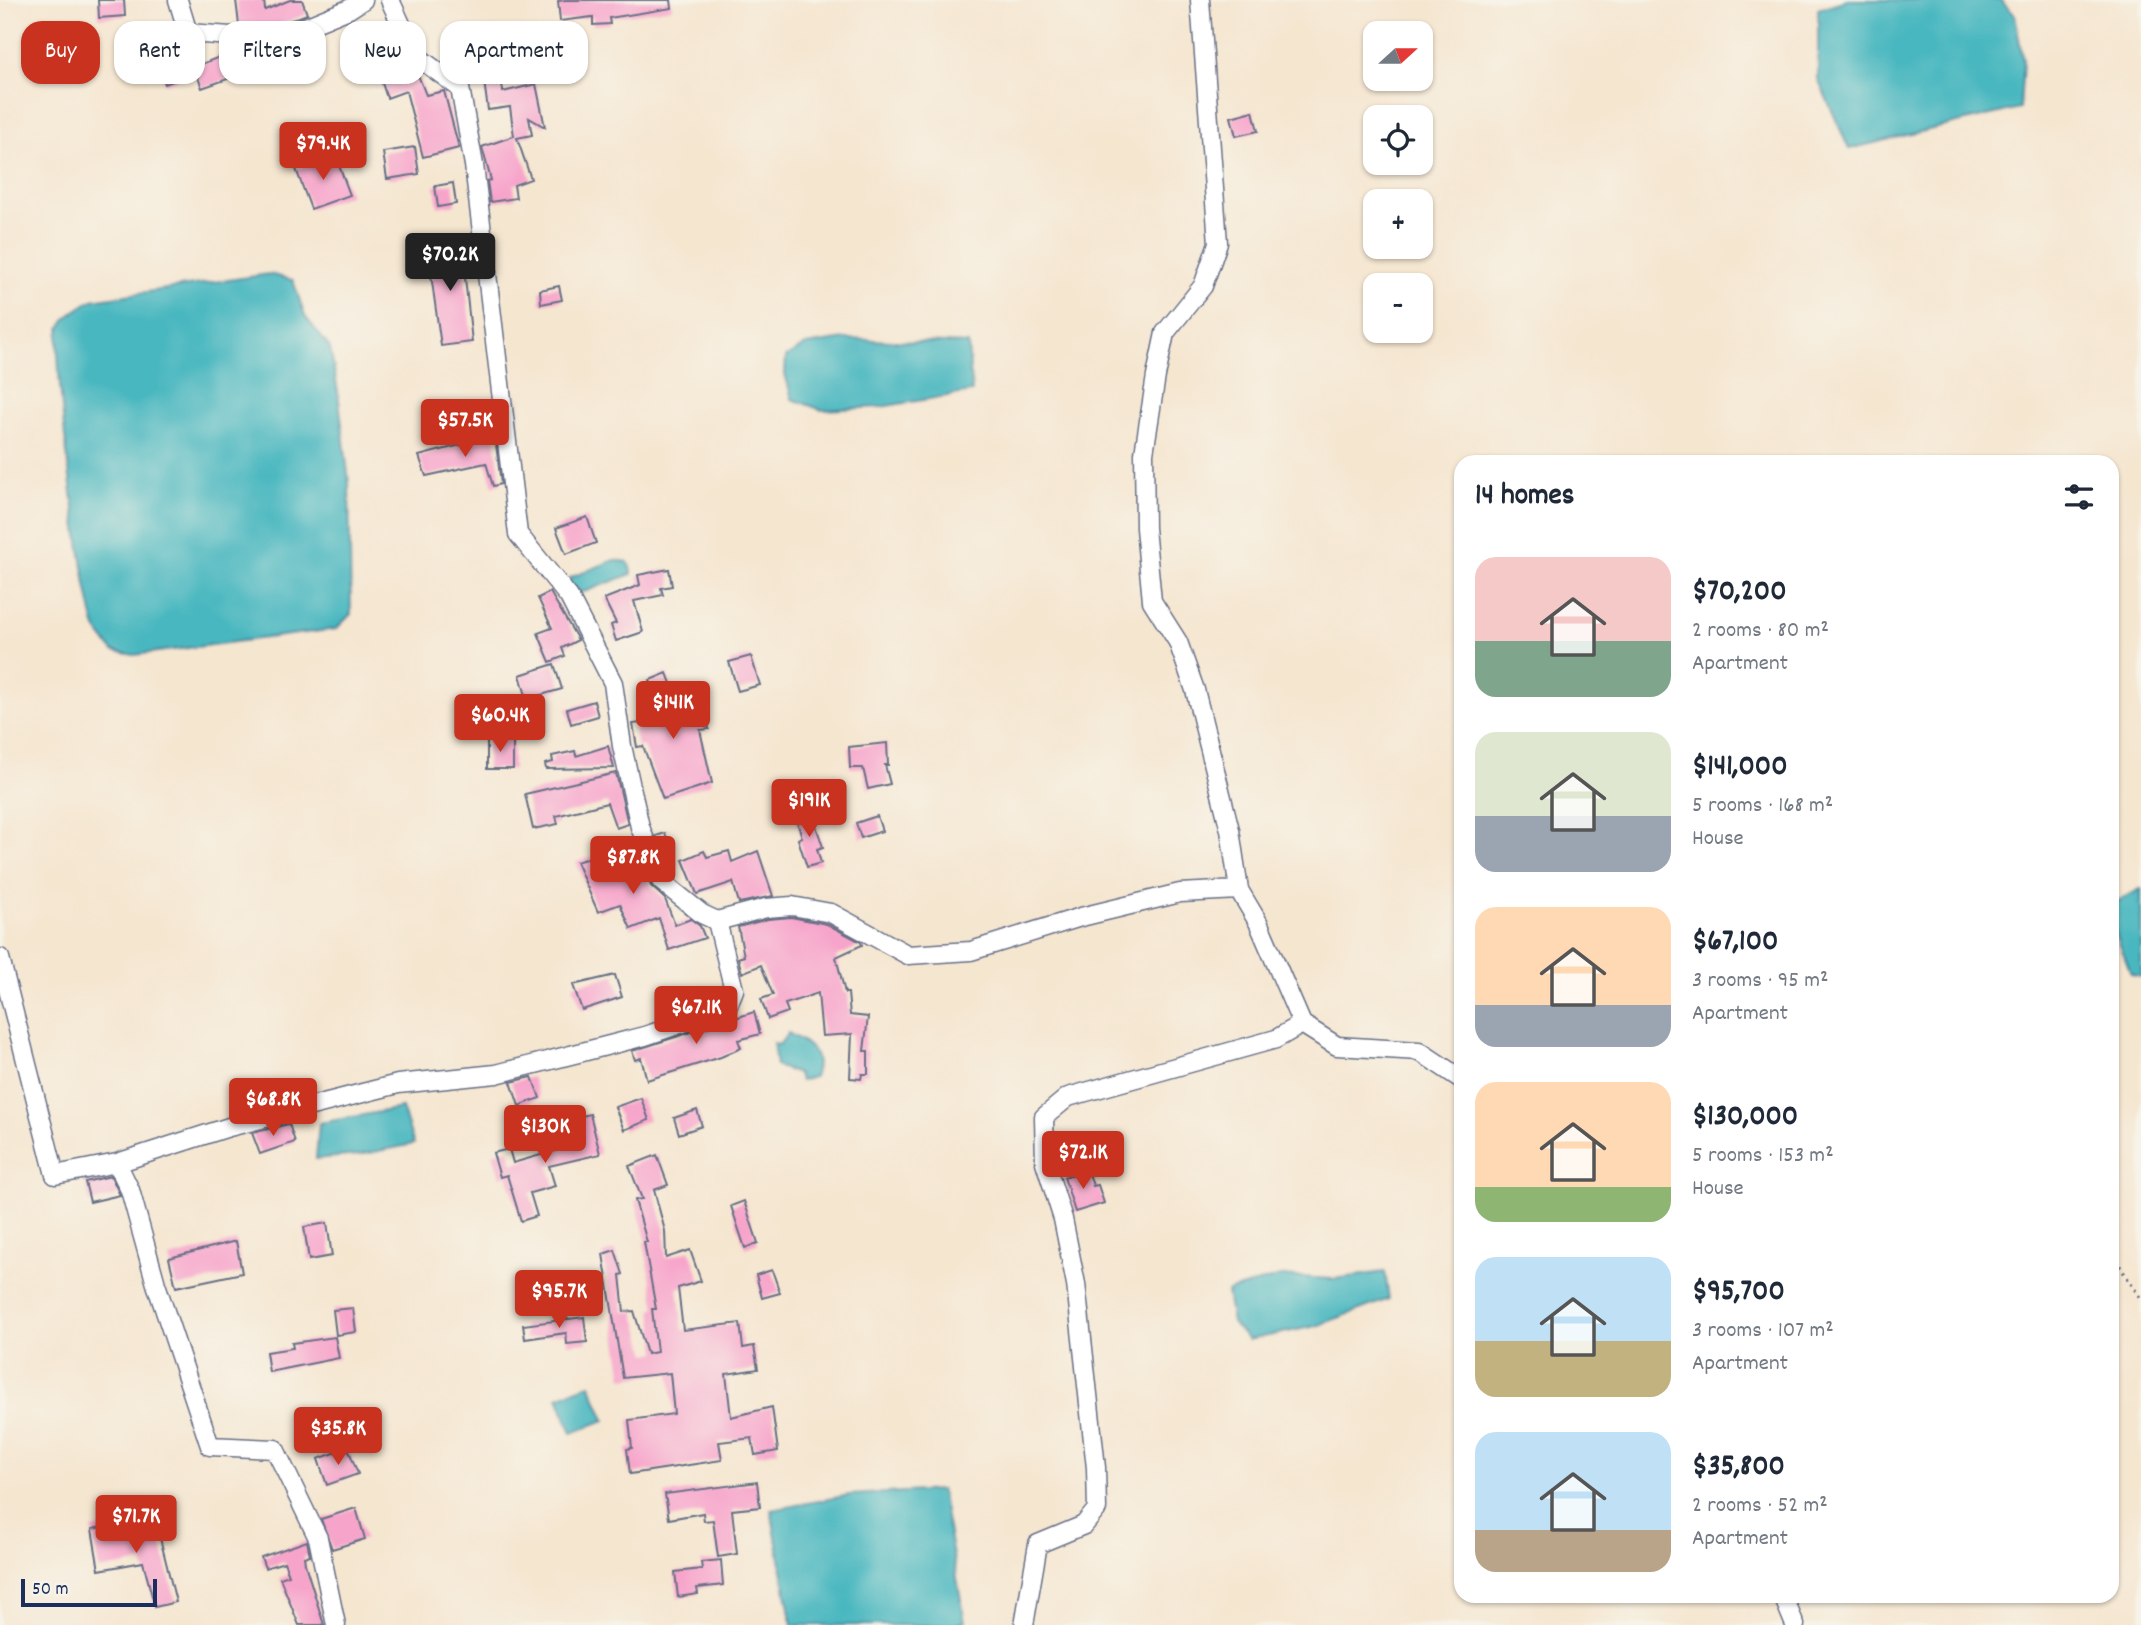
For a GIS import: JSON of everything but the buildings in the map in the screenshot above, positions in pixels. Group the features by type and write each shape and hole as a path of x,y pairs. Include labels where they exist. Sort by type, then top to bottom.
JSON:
{"street":[{"path":"178,0 188,33 276,39 352,3"},
{"path":"390,0 415,55 460,88 474,165 518,534 569,597 613,683 622,746 640,827 661,881 702,914 717,921 766,908 792,906 831,912 908,955 971,951 1081,917 1181,893 1239,890"},
{"path":"1200,0 1219,243 1203,286 1165,334 1144,453 1145,528 1152,601 1178,642 1195,690 1230,830 1239,890 1258,922 1302,1024 1338,1046 1419,1051 1454,1074"},
{"path":"0,958 55,1175 117,1163 229,1127 398,1084 496,1074 645,1036 727,1008 734,990 717,921"},
{"path":"1024,1625 1038,1544 1084,1525 1097,1509 1096,1468 1076,1284 1063,1219 1045,1162 1044,1117 1068,1097 1263,1043 1302,1024"},
{"path":"117,1163 130,1190 156,1284 210,1446 275,1449 318,1538 336,1625"},
{"path":"1786,1603 1795,1625"}],"path":[{"path":"2119,1265 2141,1299"}],"water":[{"path":"1846,0 2000,0 2015,15 2023,61 2020,108 1849,149 1818,79 1818,9"},
{"path":"269,274 293,280 305,316 330,348 349,482 351,614 336,629 134,655 113,651 97,630 91,611 77,531 60,387 58,352 61,326 72,313 92,300"},
{"path":"845,339 968,344 972,392 880,407 822,410 792,399 785,374 786,357 806,345"},
{"path":"614,560 628,562 632,574 584,592 572,592 569,578"},
{"path":"2141,889 2141,977 2131,974 2119,942 2119,900"},
{"path":"788,1033 807,1045 815,1055 817,1069 814,1077 800,1081 798,1074 776,1066 773,1043 779,1045"},
{"path":"402,1108 414,1144 359,1155 316,1159 319,1123"},
{"path":"1385,1272 1389,1299 1316,1326 1248,1340 1232,1323 1227,1292 1280,1276 1334,1279"},
{"path":"590,1384 605,1420 572,1433 558,1397"},
{"path":"941,1490 965,1622 949,1625 792,1625 771,1510 849,1495"}]}
